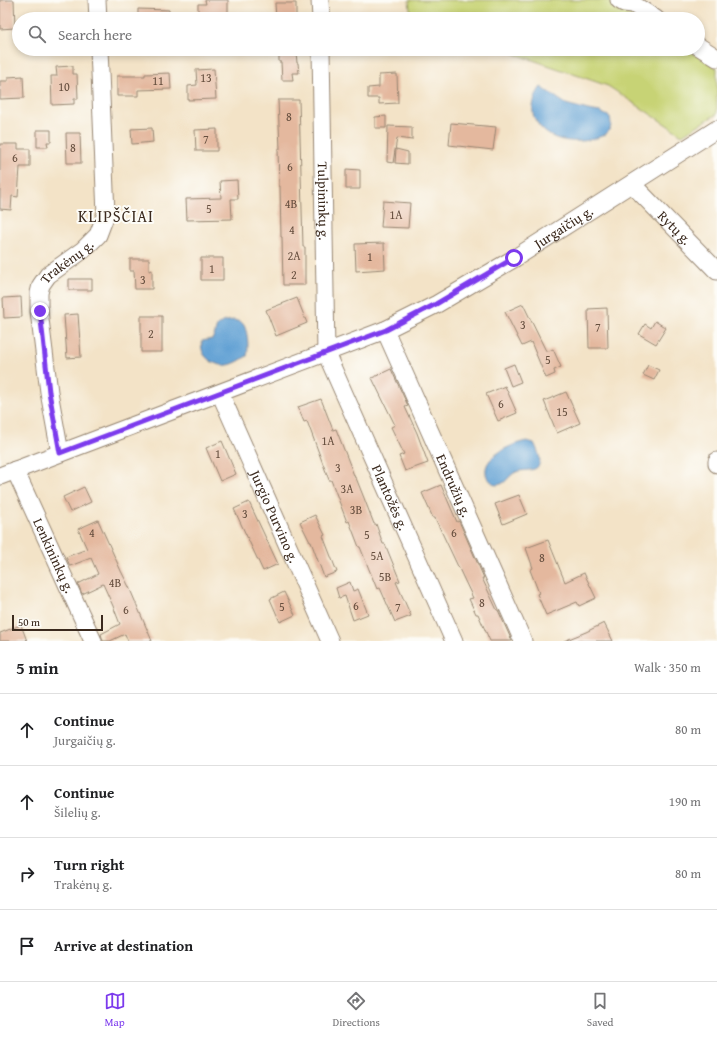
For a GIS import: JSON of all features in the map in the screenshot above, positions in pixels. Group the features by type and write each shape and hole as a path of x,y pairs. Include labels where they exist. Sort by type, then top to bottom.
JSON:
{"street":[{"path":"97,0 98,12"},
{"path":"320,0 321,12"},
{"path":"629,1 646,12"},
{"path":"705,50 717,58"},
{"name":"Trakėnų g.","path":"60,453 49,392 39,293 41,285 48,275 83,250 98,235 106,214 99,56"},
{"name":"Tulpininkų g.","path":"321,56 326,353"},
{"name":"Jurgaičių g.","path":"8,473 386,330 436,304 514,258 717,129"},
{"name":"Rytų g.","path":"632,184 717,272"},
{"name":"Endružių g.","path":"386,330 523,641"},
{"name":"Plantožės g.","path":"326,353 454,641"},
{"name":"Jurgio Purvino g.","path":"220,393 330,641"},
{"name":"Lenkininkų g.","path":"8,473 94,641"}],"green space":[{"path":"409,0 611,0 627,12 410,12"},
{"path":"521,56 697,56 717,68 717,114 682,135 608,86"}],"water":[{"path":"541,87 566,104 600,112 610,117 610,129 606,134 597,138 581,141 565,140 550,135 538,124 533,114 535,99"},
{"path":"234,320 241,322 247,332 247,356 227,365 221,365 210,361 203,352 202,341 212,339 219,324"},
{"path":"527,441 534,443 538,451 540,460 538,467 516,472 502,484 495,485 486,475 486,467 489,461 500,451 515,444"}],"building":[{"path":"0,0 14,0 14,12 12,12 12,28 0,29"},
{"path":"205,0 228,0 228,12 198,12 198,4 206,4"},
{"path":"275,3 296,3 296,12 276,12"},
{"path":"138,9 169,10 169,12 138,12"},
{"path":"279,56 296,56 299,73 292,73 293,80 282,80 281,62 279,62"},
{"path":"73,66 73,74 77,74 78,99 74,99 74,104 52,105 51,76 57,76 56,67"},
{"path":"214,69 216,99 188,100 188,86 197,85 196,70"},
{"path":"170,73 171,89 138,90 138,96 117,96 117,76 145,76 145,74"},
{"path":"397,74 398,103 379,104 379,98 368,98 368,88 379,87 379,75"},
{"path":"23,76 24,98 0,99 0,81 8,81 8,77"},
{"path":"278,100 299,100 303,247 305,247 305,285 283,285 278,149 280,149"},
{"path":"386,116 386,128 375,128 375,117"},
{"path":"451,123 496,127 493,150 449,145"},
{"path":"388,126 412,127 412,140 397,138 393,163 387,162"},
{"path":"152,128 153,142 132,144 131,129"},
{"path":"217,129 217,151 196,151 195,130"},
{"path":"37,130 51,130 51,142 47,142 48,147 37,147"},
{"path":"66,133 80,133 81,163 67,163"},
{"path":"0,144 18,144 18,149 30,149 30,167 20,167 18,197 12,196 11,210 0,209"},
{"path":"396,149 408,152 408,164 395,163"},
{"path":"346,169 360,170 360,189 346,189"},
{"path":"237,180 238,199 231,199 232,219 187,220 186,199 221,198 220,181"},
{"path":"383,201 410,203 408,228 381,227"},
{"path":"384,243 385,269 356,271 355,244"},
{"path":"201,258 223,258 223,280 201,280"},
{"path":"130,259 149,259 149,271 152,270 152,289 135,289 134,271 130,271"},
{"path":"69,279 92,279 92,290 69,290"},
{"path":"21,297 22,317 4,318 3,298"},
{"path":"297,298 307,323 276,336 266,310"},
{"path":"523,304 545,349 547,352 553,349 561,367 554,370 555,374 546,378 531,342 522,346 505,312"},
{"path":"607,308 608,348 589,348 588,309"},
{"path":"78,314 81,357 67,358 64,315"},
{"path":"141,316 162,316 162,352 141,352"},
{"path":"655,321 666,328 656,344 639,334 645,324 651,328"},
{"path":"514,364 521,382 511,386 504,368"},
{"path":"648,365 659,370 654,380 643,375"},
{"path":"391,369 408,406 405,407 417,433 428,463 405,471 399,456 404,454 391,427 395,425 372,378"},
{"path":"505,386 517,413 498,421 486,394"},
{"path":"566,392 580,423 557,433 544,401"},
{"path":"321,399 333,430 336,429 374,524 376,524 383,544 385,544 400,581 396,582 411,616 395,622 380,588 377,589 349,521 347,522 331,480 329,480 307,421 304,422 298,407"},
{"path":"222,441 236,474 220,481 206,448"},
{"path":"441,485 457,522 459,521 484,578 482,578 512,641 490,641 478,614 476,614 469,599 473,598 422,493"},
{"path":"84,487 91,502 70,512 63,497"},
{"path":"519,495 527,514 503,524 495,504"},
{"path":"249,502 278,564 263,571 234,509"},
{"path":"315,515 325,535 323,536 337,572 324,577 311,542 300,522"},
{"path":"98,520 152,641 128,641 125,634 110,641 103,641 101,634 120,624 113,606 103,584 82,594 78,584 98,574 91,558 70,566 66,557 87,549 78,529"},
{"path":"548,540 565,582 584,573 596,598 579,606 577,602 546,615 537,594 539,593 530,570 533,568 526,548"},
{"path":"350,582 353,591 358,589 368,614 353,620 345,596 339,598 336,588"},
{"path":"284,592 295,615 280,622 270,599"},
{"path":"604,623 613,641 564,641 586,632"},
{"path":"21,625 27,641 0,641 0,633"}],"district":[{"name":"KLIPŠČIAI","path":"116,216"}],"route":[{"path":"40,311 49,392 60,453 386,330 436,304 514,258"}]}
